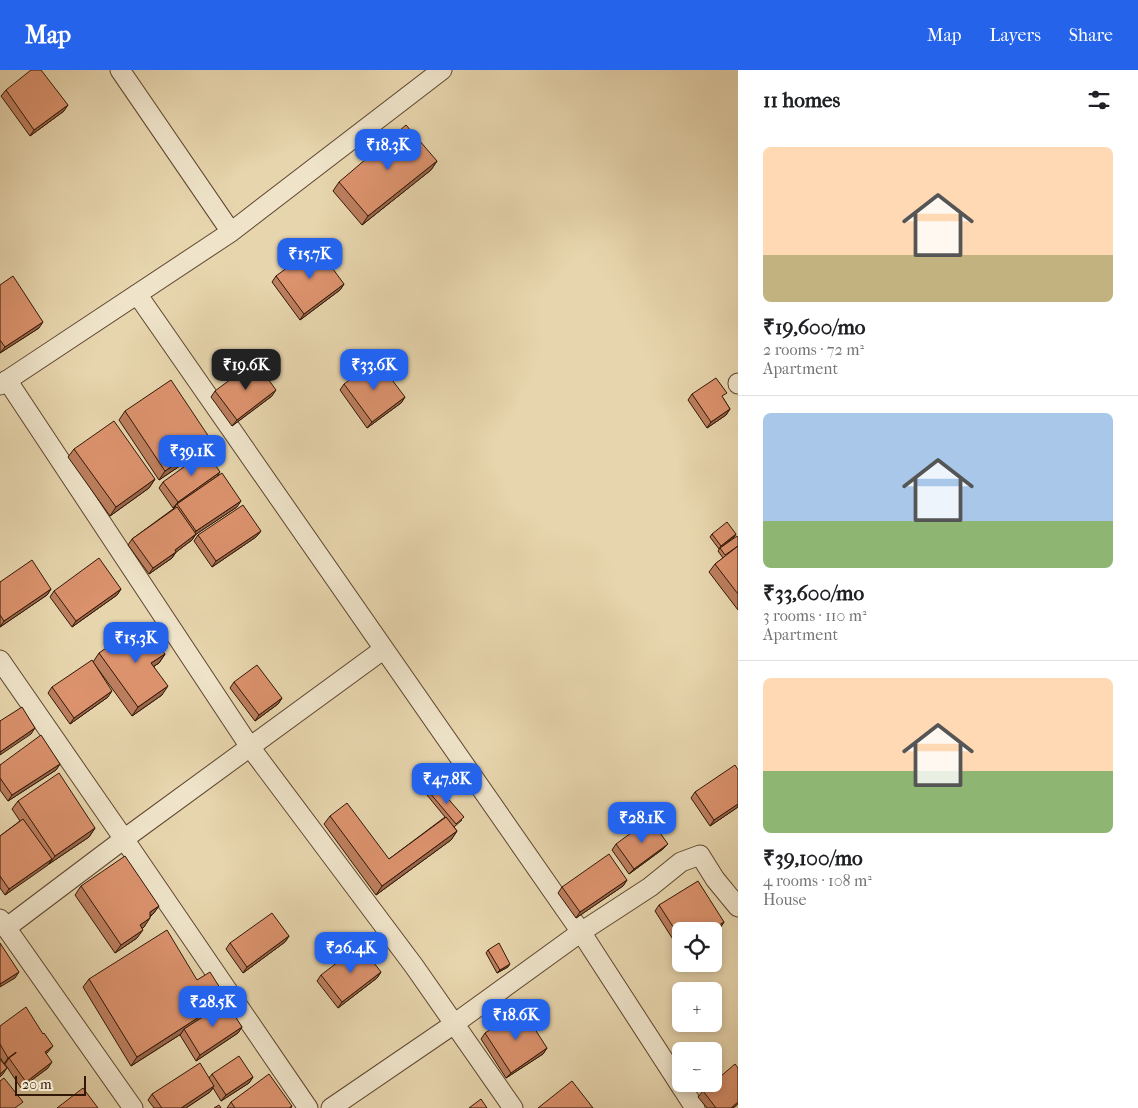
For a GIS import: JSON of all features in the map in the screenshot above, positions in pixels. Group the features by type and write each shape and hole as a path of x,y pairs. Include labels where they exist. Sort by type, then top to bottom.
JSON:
{"street":[{"path":"120,70 231,232"},
{"path":"442,70 231,232 3,382 250,747 414,966 513,1108"},
{"path":"137,294 581,932 695,1108"},
{"path":"133,1108 3,924 124,839 384,649"},
{"path":"0,660 308,1108"},
{"path":"331,1108 454,1024 581,932 650,887 681,862 700,855 715,879 738,907"}],"building":[{"path":"31,70 41,70 68,105 34,130 6,90"},
{"path":"406,125 437,161 368,216 339,182"},
{"path":"316,246 344,284 304,314 276,276"},
{"path":"13,276 43,322 5,347 0,340 0,285"},
{"path":"377,360 405,397 372,422 344,384"},
{"path":"255,361 276,390 237,420 215,391"},
{"path":"716,378 727,393 722,396 730,409 711,422 692,394"},
{"path":"171,380 211,440 165,471 125,411"},
{"path":"114,421 155,479 116,507 74,449"},
{"path":"206,451 220,472 178,502 163,482"},
{"path":"222,473 241,501 196,531 177,504"},
{"path":"243,505 261,531 216,561 198,535"},
{"path":"177,507 196,534 175,550 176,552 153,568 132,539"},
{"path":"727,522 736,534 721,546 712,534"},
{"path":"737,536 738,546 725,555 720,548"},
{"path":"738,546 738,594 715,564"},
{"path":"99,558 121,589 76,621 54,591"},
{"path":"32,560 51,589 4,621 0,615 0,582"},
{"path":"142,623 165,654 151,663 168,686 138,707 99,653"},
{"path":"92,660 112,691 74,718 52,687"},
{"path":"257,665 282,698 259,715 234,682"},
{"path":"22,707 35,728 0,752 0,721"},
{"path":"41,735 60,764 12,795 0,778 0,765"},
{"path":"735,765 738,770 738,804 714,820 695,792"},
{"path":"59,773 95,828 55,856 18,801"},
{"path":"437,786 464,817 456,824 429,792"},
{"path":"347,803 389,859 446,817 457,831 382,886 330,816"},
{"path":"23,819 52,859 9,889 0,876 0,836"},
{"path":"650,819 668,844 634,869 616,844"},
{"path":"609,854 627,880 580,912 562,887"},
{"path":"125,856 159,906 150,912 150,918 140,925 143,930 121,945 81,886"},
{"path":"698,881 724,922 672,922 672,925 659,905"},
{"path":"272,913 289,936 247,967 230,943"},
{"path":"167,930 197,980 210,972 227,999 137,1057 89,979"},
{"path":"0,943 19,972 0,984"},
{"path":"499,943 510,964 500,970 488,950"},
{"path":"360,945 381,972 342,1002 321,975"},
{"path":"226,1002 242,1027 200,1055 184,1029"},
{"path":"26,1007 53,1046 45,1052 52,1062 26,1082 9,1058 16,1052 8,1058 0,1044 0,1026"},
{"path":"522,1009 547,1048 511,1073 485,1033"},
{"path":"239,1056 253,1077 226,1095 212,1074"},
{"path":"0,1059 7,1068 0,1074"},
{"path":"200,1063 214,1086 181,1108 162,1108 152,1094"},
{"path":"735,1064 738,1068 738,1102 731,1108 716,1108 704,1092 722,1092 722,1075"},
{"path":"269,1074 292,1106 289,1108 235,1108 231,1102"},
{"path":"4,1078 23,1102 15,1108 0,1108 0,1081"},
{"path":"572,1081 593,1108 538,1108"},
{"path":"83,1088 98,1108 57,1108"},
{"path":"481,1099 487,1108 469,1108"}]}
